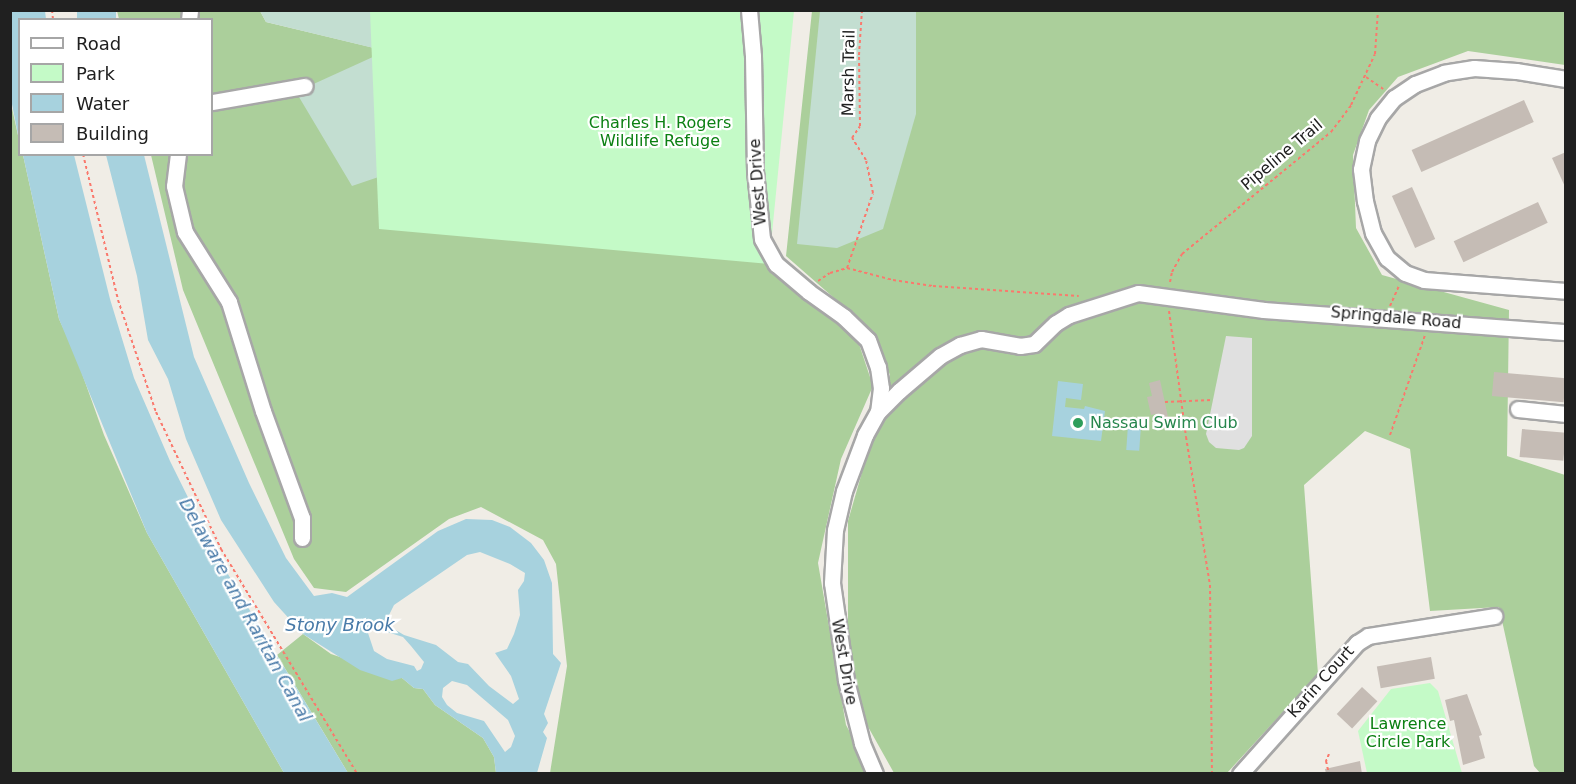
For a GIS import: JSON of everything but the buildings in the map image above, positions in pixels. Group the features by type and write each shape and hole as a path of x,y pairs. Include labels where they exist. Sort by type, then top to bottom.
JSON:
{"street":[{"name":"West Drive","path":"749,10 753,56 755,171 762,239 776,264 844,317 868,340 880,377 878,412"},
{"path":"1566,79 1516,71 1474,69 1444,73 1415,84 1394,98 1378,118 1367,141 1361,169 1365,201 1373,233 1387,258 1405,273 1424,280 1566,291"},
{"path":"213,102 305,86"},
{"path":"178,156 174,186 184,232 193,249 219,283 232,310 263,411 302,518 302,538"},
{"name":"West Drive","path":"875,774 853,712 832,583 835,530 844,491 865,435 878,412 940,356 960,345 981,339 1020,346 1034,344 1056,323 1069,315 1138,293 1227,306"},
{"name":"Springdale Road","path":"1227,306 1566,332"},
{"path":"1518,409 1566,414"},
{"name":"Karin Court","path":"1240,774 1357,643 1368,636 1494,616"}],"path":[{"name":"Marsh Trail","path":"847,268 873,193 866,160 852,138 860,126 859,55 862,10"},
{"name":"Pipeline Trail","path":"1167,296 1172,272 1182,254 1331,132 1351,105 1375,54 1378,10"},
{"path":"1366,77 1394,98"},
{"path":"83,156 118,300 156,412 221,549 357,774"},
{"path":"809,292 819,280 830,273 847,268 893,280 933,286 1075,294 1097,306"},
{"path":"1385,317 1405,273"},
{"path":"1167,296 1210,585 1212,774"},
{"path":"1389,435 1430,321"},
{"path":"1165,402 1212,400"},
{"path":"1329,754 1326,761 1329,774"}],"green space":[{"path":"117,11 260,11 266,22 387,51 419,162 743,226 799,291 858,341 873,386 841,459 818,563 846,725 872,773 550,773 567,666 556,564 543,540 481,507 449,519 346,592 314,588 294,559 183,290 151,156 213,156 213,18 119,18"},
{"path":"260,11 664,11 632,207 569,246 520,129 352,186 296,92 386,51 266,22"},
{"name":"Charles H. Rogers Wildlife Refuge","path":"370,11 794,11 769,264 379,229"},
{"path":"812,11 1565,11 1565,65 1468,51 1398,77 1369,110 1353,155 1356,228 1382,275 1509,310 1507,456 1565,475 1565,773 1540,773 1534,766 1499,607 1430,611 1410,449 1365,431 1304,485 1318,674 1227,773 894,773 848,691 848,521 890,375 873,332 786,256"},
{"path":"820,11 916,11 916,114 883,229 837,248 797,244"},
{"path":"10,99 18,135 18,156 23,156 59,319 74,351 104,435 147,533 284,773 11,773"},
{"path":"303,634 331,654 402,678 414,688 423,689 435,705 483,738 494,757 496,773 348,773 277,655"},
{"name":"Lawrence Circle Park","path":"1430,683 1438,691 1462,773 1367,773 1358,731 1391,689"}],"shaded area":[{"path":"1226,336 1252,338 1252,436 1244,448 1239,450 1216,448 1209,442 1206,434"}],"water":[{"path":"10,11 45,11 46,18 18,18 18,135 11,99"},
{"path":"77,11 116,11 116,18 77,18"},
{"name":"Delaware and Raritan Canal","path":"23,156 74,156 110,299 134,378 170,461 217,556 348,773 284,773 147,533 59,319"},
{"name":"Stony Brook","path":"106,156 144,156 194,357 249,483 286,558 314,596 332,593 347,597 438,531 466,519 492,520 510,527 531,543 544,560 552,583 553,654 561,663 544,714 548,723 543,732 547,738 537,773 496,773 494,757 483,738 435,705 423,689 414,688 402,678 392,681 360,670 303,634 274,602 221,520 186,439 168,379 148,340 137,276","holes":["480,552 510,564 525,573 524,581 518,590 520,615 507,649 495,653 511,676 519,699 513,704 489,686 468,664 458,662 436,645 404,635 389,626 388,617 394,605 467,555","380,623 384,631 403,637 424,662 421,669 417,671 414,666 387,659 374,651 368,633 373,625","452,681 467,685 508,720 515,736 511,747 505,752 484,721 457,713 447,705 442,697 443,688"]},
{"name":"Nassau Swim Club","path":"1058,381 1083,384 1081,400 1066,398 1065,407 1084,409 1085,406 1105,411 1101,441 1052,436"},
{"name":"Nassau Swim Club","path":"1128,425 1141,426 1139,451 1126,450"}],"place":[{"name":"Nassau Swim Club","path":"1078,423"}]}
